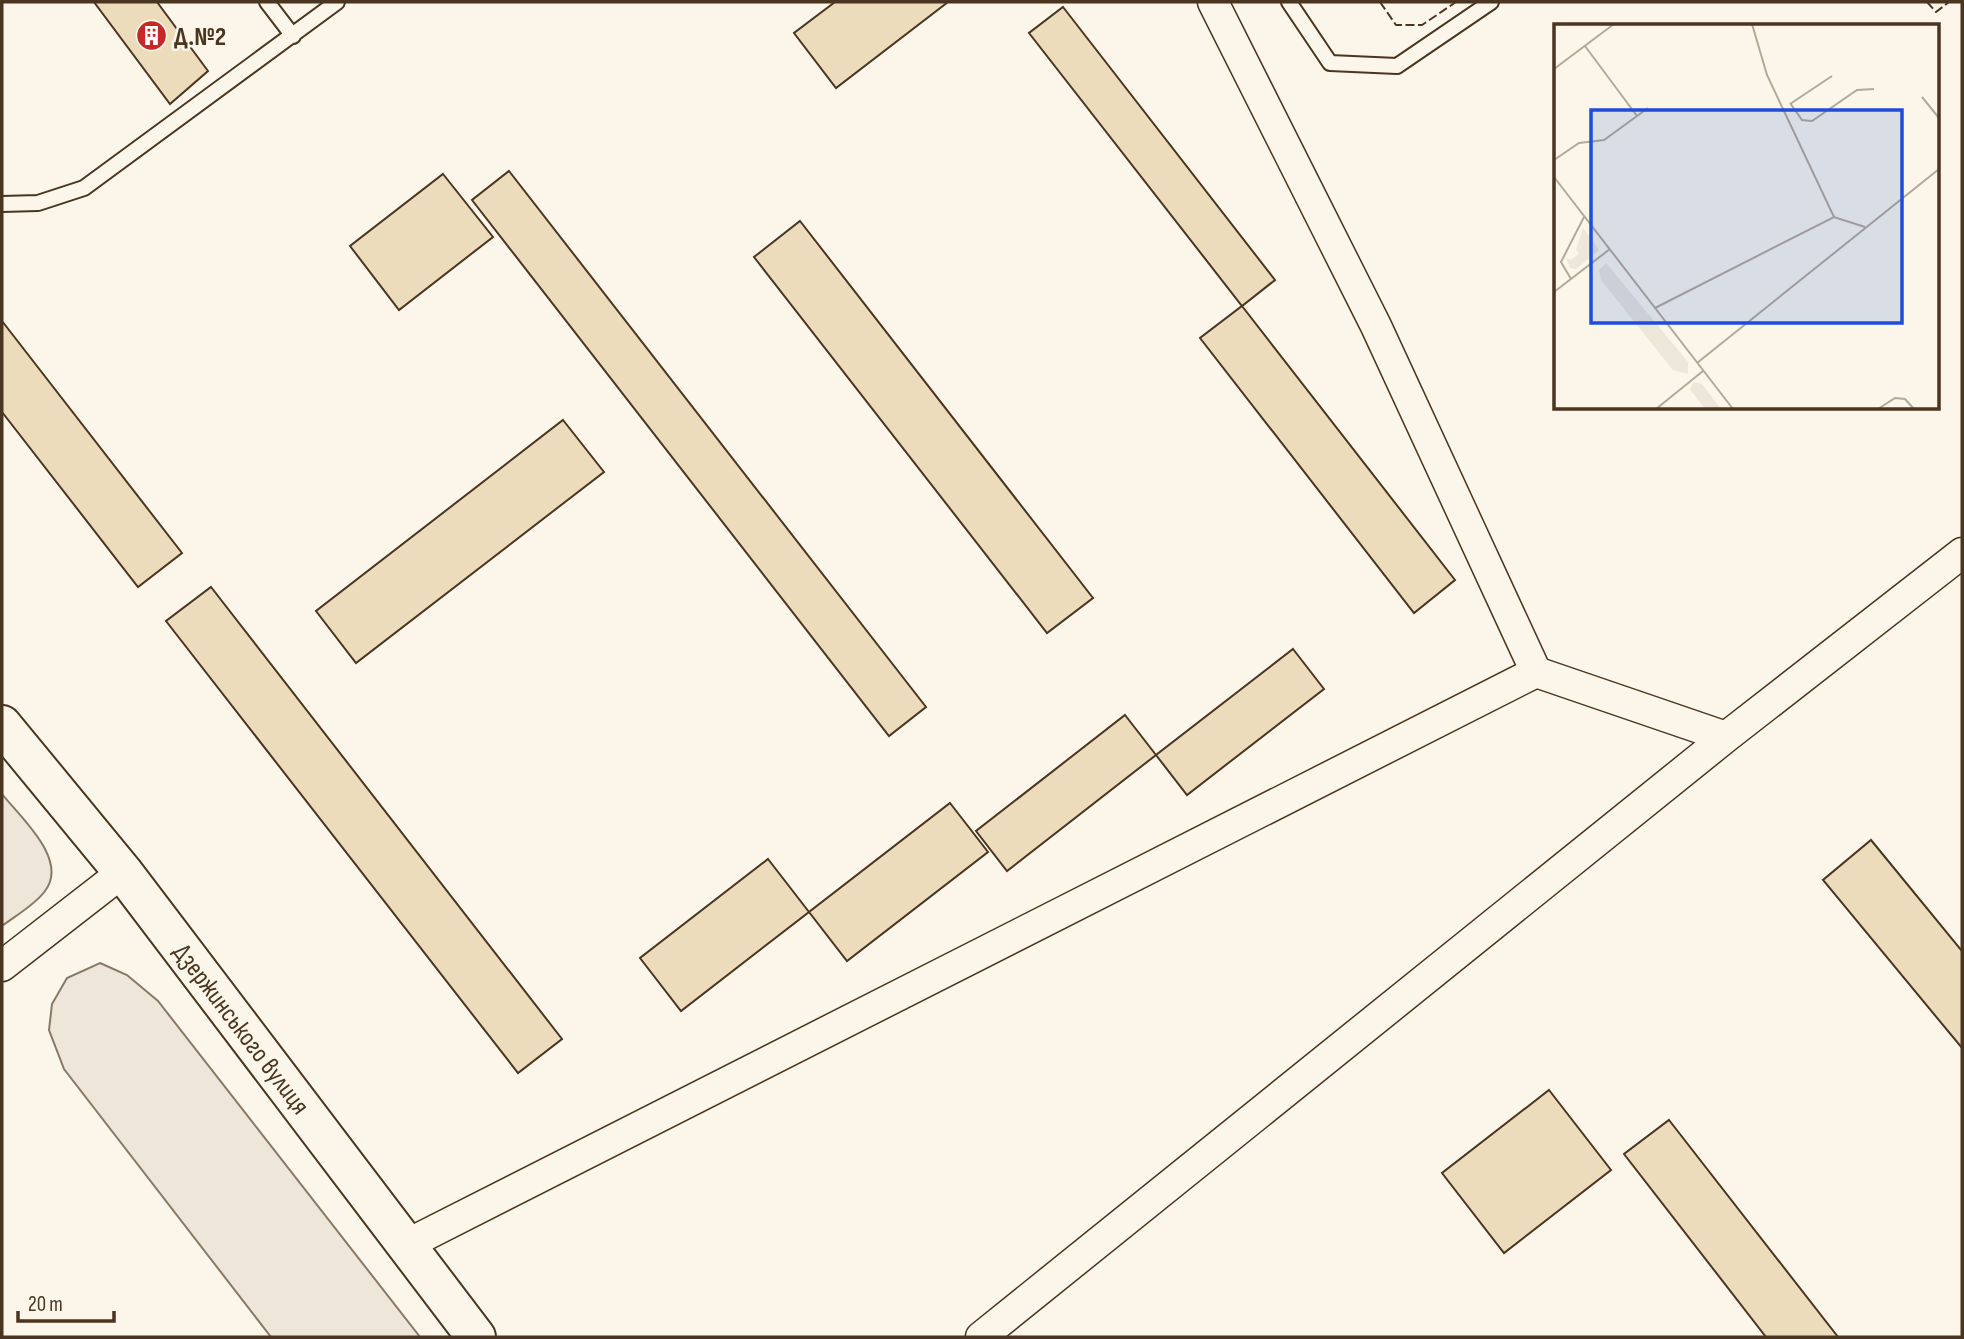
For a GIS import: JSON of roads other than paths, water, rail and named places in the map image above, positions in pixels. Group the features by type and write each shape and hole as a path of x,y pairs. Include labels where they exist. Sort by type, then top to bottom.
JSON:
{"main road":[{"name":"Дзержинського вулиця","path":"2,725 123,872 476,1337"}],"street":[{"path":"1213,2 1376,326 1536,672"},
{"path":"981,1337 1726,737 1962,552"},
{"path":"406,1245 1536,672 1726,737"},
{"path":"2,966 123,872"}],"lane":[{"path":"267,2 293,36"},
{"path":"2,204 38,203 84,188 337,2"},
{"path":"1289,2 1330,63 1397,66 1492,2"}],"place":[{"name":"Д.№2","path":"151,36"}]}
